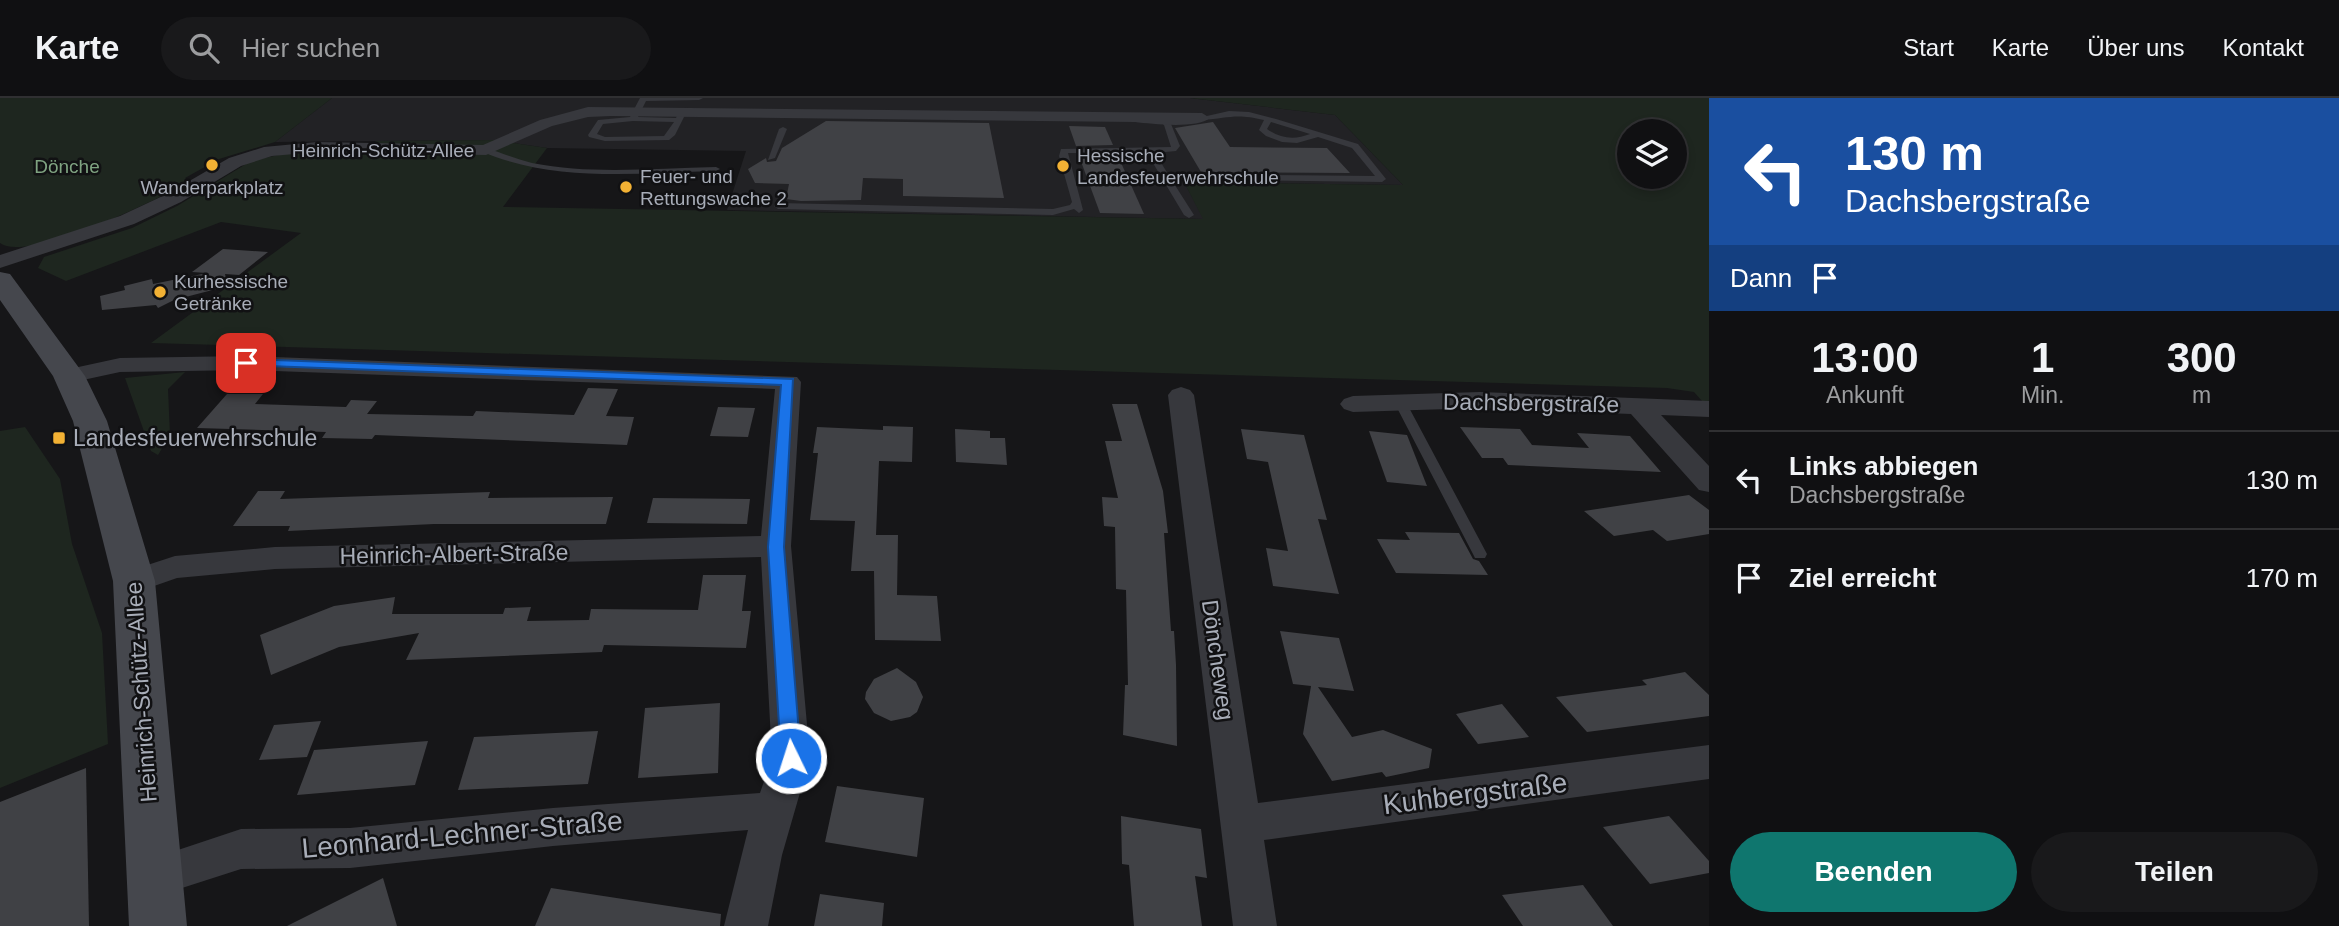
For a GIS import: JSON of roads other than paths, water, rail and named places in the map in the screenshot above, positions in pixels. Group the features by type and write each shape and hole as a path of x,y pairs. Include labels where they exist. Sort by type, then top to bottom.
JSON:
{"main road":[{"name":"Heinrich-Schütz-Allee","path":"0,280 69,376 90,421 134,581 156,902"}],"street":[{"name":"Heinrich-Schütz-Allee","path":"0,262 127,220 174,198 235,162 270,151 317,147 486,150 567,116 682,116 703,102 789,115 1070,120 1202,118"},
{"path":"69,376 120,365 246,363 788,382 776,547 791,758 761,855 746,926"},
{"name":"Döncheweg","path":"1181,395 1255,926"},
{"name":"Dachsbergstraße","path":"1353,404 1480,400 1709,409"},
{"path":"1638,406 1709,483"},
{"name":"Heinrich-Albert-Straße","path":"134,581 175,567 275,558 776,547"},
{"name":"Kuhbergstraße","path":"1240,824 1709,762"},
{"name":"Leonhard-Lechner-Straße","path":"156,902 241,849 350,848 553,827 774,810"}],"lane":[{"path":"682,116 666,138 605,139 592,135 601,122 635,115 643,99 703,102"},
{"path":"1164,176 1382,179 1355,146 1235,113 1202,118"},
{"path":"1081,214 1063,156 1064,151 1150,151 1177,146 1167,124 1161,120"},
{"path":"1268,120 1263,130 1272,137 1304,140 1317,134"},
{"path":"771,158 783,129"},
{"path":"486,150 509,160 561,167 716,169"},
{"path":"1150,151 1189,215"},
{"path":"778,206 1053,212 1073,207 1077,202"},
{"path":"1401,402 1480,554"}],"place":[{"name":"Wanderparkplatz","path":"212,165"},
{"name":"Hessische Landesfeuerwehrschule","path":"1063,166"},
{"name":"Feuer- und Rettungswache 2","path":"626,187"},
{"name":"Kurhessische Getränke","path":"160,292"},
{"name":"Landesfeuerwehrschule","path":"59,438"}],"park label":[{"name":"Dönche","path":"67,166"}]}
